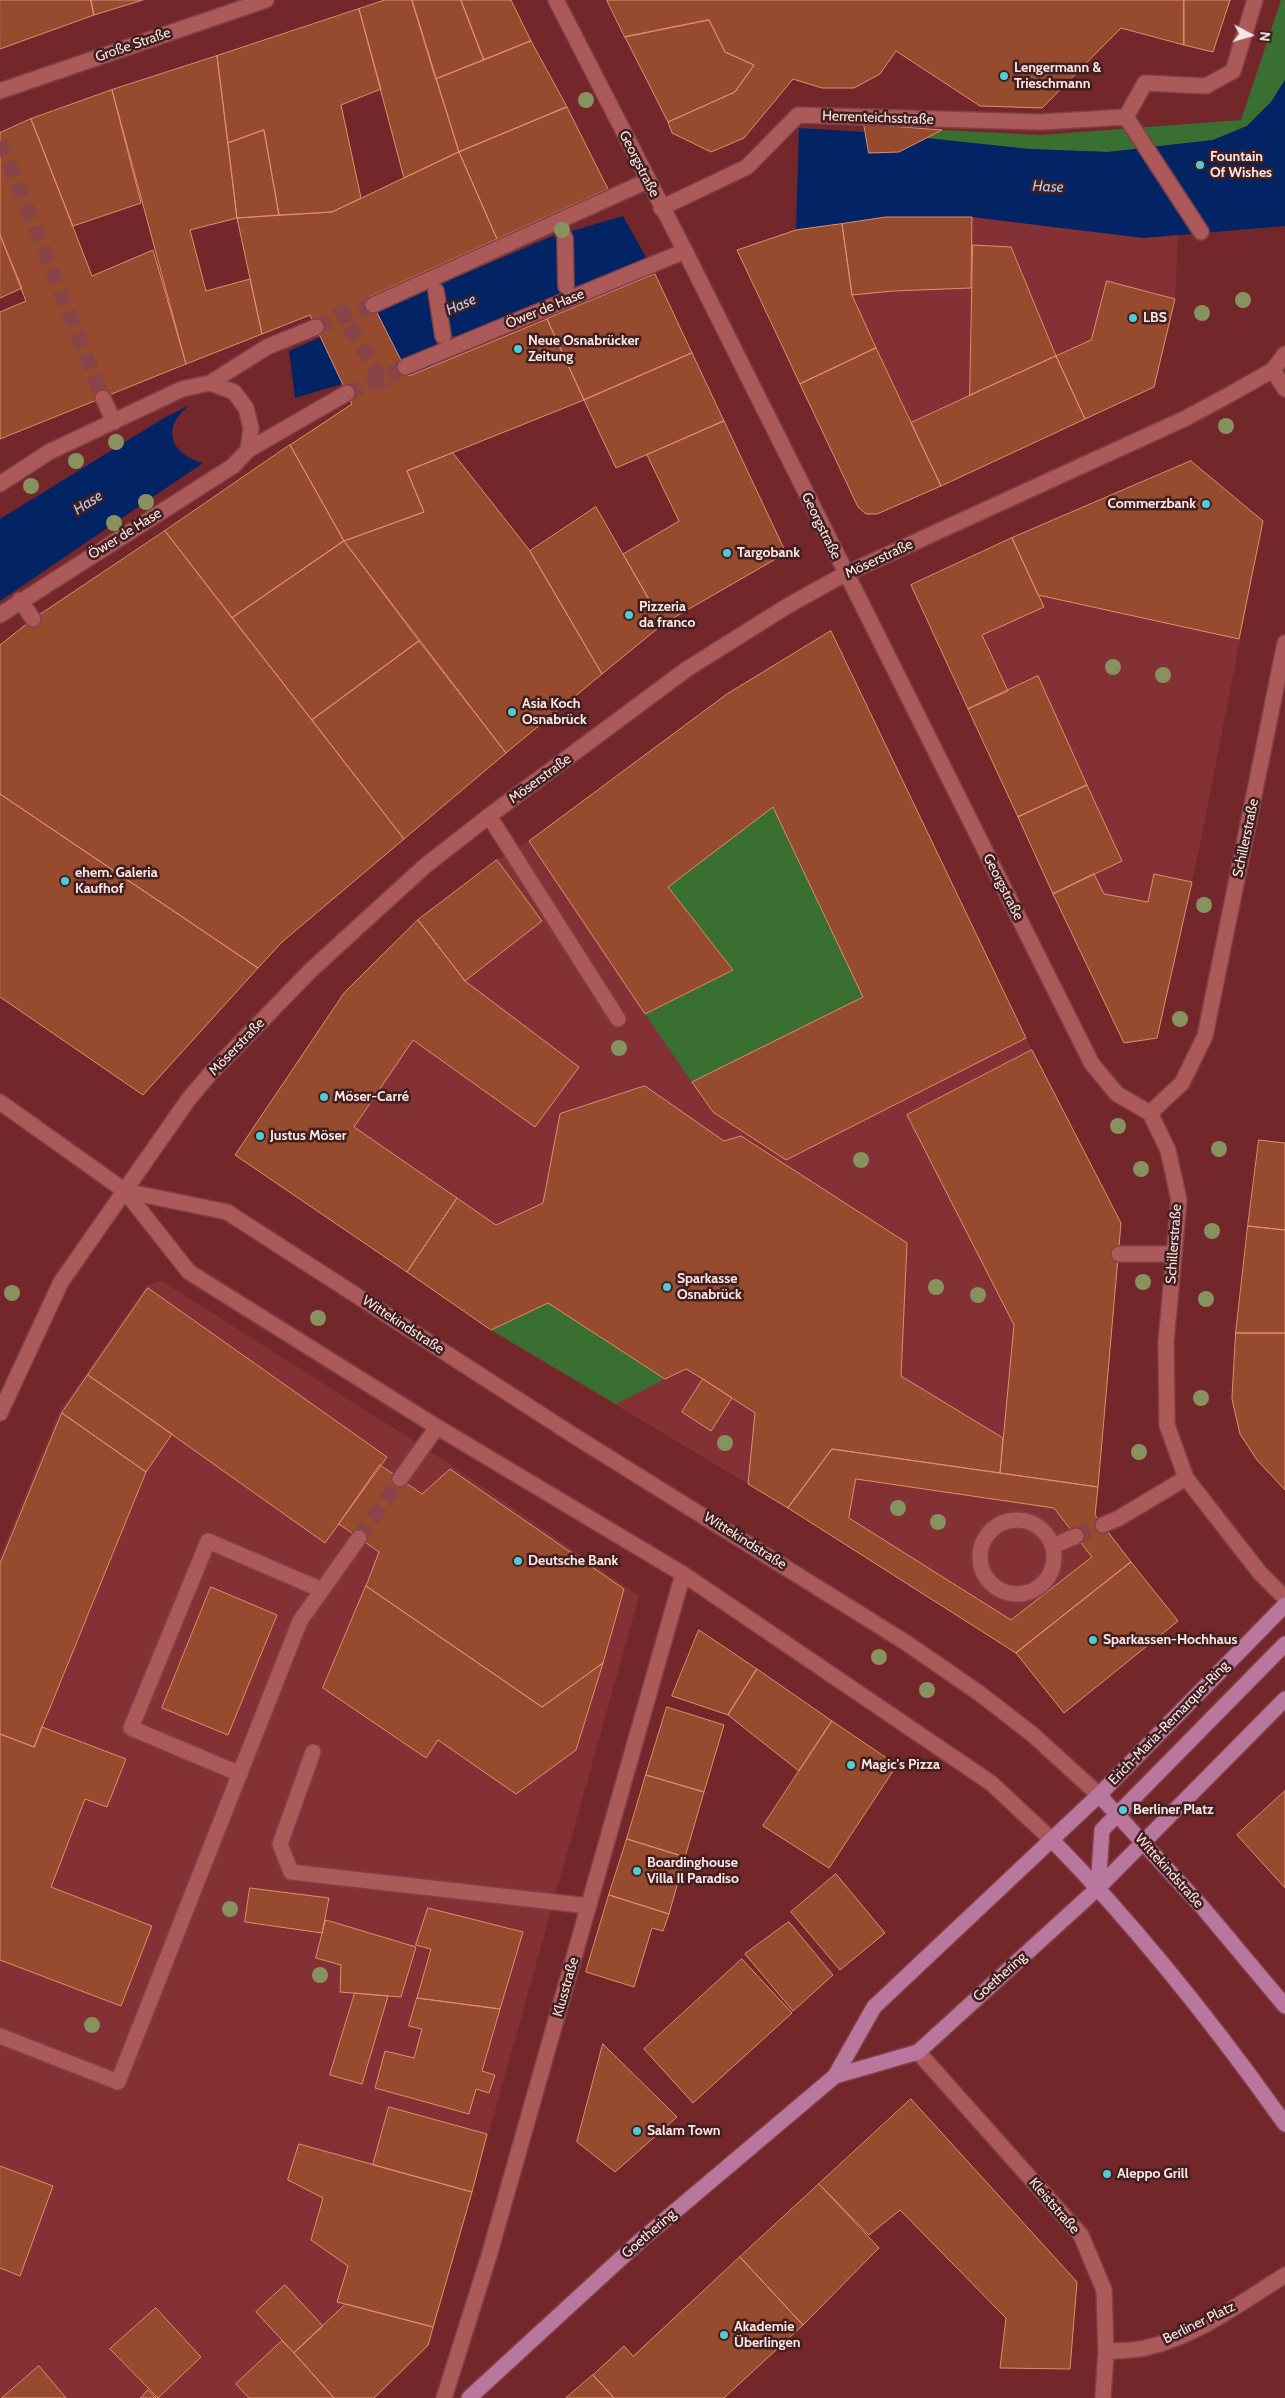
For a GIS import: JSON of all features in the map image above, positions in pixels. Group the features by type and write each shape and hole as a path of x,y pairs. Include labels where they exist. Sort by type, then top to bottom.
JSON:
{"main road":[{"name":"Erich-Maria-Remarque-Ring","path":"1052,1840 1099,1795 1285,1604"},
{"path":"1098,1888 1102,1830 1285,1644"},
{"path":"1144,1841 1285,1699"},
{"name":"Wittekindstraße","path":"1099,1795 1144,1841 1285,2006"},
{"name":"Wittekindstraße","path":"1052,1840 1098,1888 1224,2040 1285,2124"},
{"name":"Goethering","path":"469,2398 641,2240 835,2076 874,2007 1052,1840"},
{"name":"Goethering","path":"835,2076 918,2052 1098,1888 1144,1841"}],"street":[{"name":"Große Straße","path":"0,91 266,0"},
{"name":"Georgstraße","path":"556,0 661,208 685,251 1092,1064 1118,1094 1150,1113"},
{"path":"1201,232 1130,123 1145,83 1206,86 1233,70 1256,0"},
{"name":"Herrenteichsstraße","path":"661,208 747,167 798,115 1130,123"},
{"path":"373,305 648,181"},
{"name":"Öwer de Hase","path":"565,238 566,286"},
{"name":"Öwer de Hase","path":"405,367 685,251"},
{"path":"436,291 443,336"},
{"path":"0,484 49,452 182,389 210,383 267,346 316,327"},
{"path":"1285,354 1273,370 1285,389"},
{"name":"Möserstraße","path":"0,1412 61,1282 188,1100 216,1068 311,970 425,866 489,816 687,669 789,605 846,574 1184,419 1273,370"},
{"path":"210,383 234,392 246,408 251,428 248,450"},
{"name":"Öwer de Hase","path":"0,615 20,600 233,466 248,450 347,393"},
{"path":"103,398 114,422"},
{"path":"20,600 33,619"},
{"name":"Schillerstraße","path":"1285,643 1282,671 1205,1036 1182,1083 1150,1113 1168,1150 1179,1200 1166,1342 1167,1425 1186,1478 1260,1573 1285,1598"},
{"path":"489,816 618,1018"},
{"name":"Wittekindstraße","path":"0,1102 125,1190 189,1272 437,1426 683,1574 991,1783 1052,1840"},
{"name":"Wittekindstraße","path":"125,1190 227,1212 568,1431 905,1642 979,1693 1032,1734 1099,1795"},
{"path":"1119,1254 1174,1254"},
{"path":"400,1479 437,1426"},
{"path":"1103,1525 1119,1518 1186,1478"},
{"path":"1013,1519 1026,1520 1038,1525 1047,1534 1053,1546 1054,1563 1050,1575 1042,1585 1031,1592 1005,1593 994,1587 986,1578 980,1565 979,1553 983,1540 990,1530 1001,1522 1013,1519"},
{"path":"1053,1546 1076,1536"},
{"path":"0,2036 118,2082 300,1622 359,1538"},
{"path":"240,1774 131,1728 208,1541 322,1590"},
{"name":"Klusstraße","path":"444,2398 488,2259 683,1574"},
{"path":"313,1752 280,1844 291,1872 589,1906"},
{"name":"Kleiststraße","path":"918,2052 1081,2235 1104,2290 1106,2352 1103,2398"},
{"name":"Berliner Platz","path":"1106,2352 1144,2348 1178,2337 1221,2316 1285,2275"}],"shaded area":[{"path":"886,217 972,217 1143,238 1178,234 1175,299 1154,387 941,486 877,514 866,514 858,507 737,250 796,230"},
{"path":"1191,461 1263,521 1200,845 1157,1038 1124,1043 1053,894 911,585"},
{"path":"529,841 713,1112 786,1160 1026,1038 1121,1223 1095,1515 1178,1621 1064,1713 1016,1653 788,1508 491,1330 235,1155 344,993 418,920 497,860"},
{"path":"162,1281 450,1464 639,1596 429,2347 375,2398 0,2398 0,1556 59,1412 147,1285"}],"green space":[{"path":"1281,0 1285,0 1285,80 1271,102 1247,126 1213,140 1108,152 1029,149 926,138 942,130 1041,135 1241,120"},
{"path":"773,807 863,997 692,1082 645,1014 733,970 668,887"},
{"path":"548,1303 665,1379 616,1404 491,1330"}],"water":[{"name":"Hase","path":"1285,80 1285,226 1143,238 972,217 886,217 796,230 799,128 865,132 869,153 899,152 926,138 1029,149 1108,152 1213,140 1247,126 1271,102"},
{"name":"Hase","path":"623,216 647,259 577,287 571,284 563,288 559,295 456,337 449,334 438,338 436,345 342,384 295,398 289,351 426,291 440,290 443,283 553,236 560,240 570,237 572,231"},
{"name":"Hase","path":"190,405 175,422 172,430 173,438 176,446 183,453 191,459 203,463 0,601 0,519 164,418"}],"building":[{"path":"0,0 91,0 94,15 0,49"},
{"path":"91,0 143,0 94,15"},
{"path":"385,0 412,0 459,152 404,178 359,9"},
{"path":"412,0 461,0 484,60 436,79"},
{"path":"461,0 511,0 531,41 484,60"},
{"name":"Lengermann & Trieschmann","path":"607,0 1184,0 1184,45 1121,28 1042,108 980,106 896,51 880,74 854,88 822,88 793,79 744,138 711,152 672,133 668,122 735,92 754,65 725,52 709,20 625,37"},
{"path":"1184,0 1230,0 1213,52 1184,45"},
{"path":"359,9 381,89 341,105 361,198 332,212 279,215 264,130 228,143 217,56"},
{"path":"709,20 725,52 754,65 735,92 668,122 625,37"},
{"path":"531,41 567,107 459,152 436,79"},
{"path":"217,56 237,218 190,230 206,291 250,279 262,334 186,364 112,90"},
{"path":"112,90 141,203 73,226 31,119"},
{"path":"567,107 608,189 497,239 459,152"},
{"path":"31,119 92,276 153,250 186,364 0,439 0,312 26,301 0,235 0,133"},
{"path":"864,124 942,130 899,152 869,153"},
{"path":"264,130 279,215 237,218 228,143"},
{"name":"Neue Osnabrücker Zeitung","path":"459,152 497,239 369,297 409,376 547,319 584,400 407,471 424,512 344,541 290,445 352,404 310,315 262,334 237,218 332,212"},
{"path":"886,217 972,217 971,288 893,291 852,295 842,224"},
{"path":"842,224 852,295 876,348 800,384 737,250 796,230"},
{"path":"0,235 22,288 0,298"},
{"path":"973,245 1011,247 1056,356 970,395"},
{"path":"655,274 692,353 584,400 547,319"},
{"path":"1107,281 1175,299 1154,387 1085,419 1056,356 1091,340"},
{"path":"876,348 941,486 877,514 866,514 858,507 800,384"},
{"path":"692,353 724,421 616,468 584,400"},
{"path":"1056,356 1085,419 941,486 911,423"},
{"path":"724,421 786,553 663,624 623,554 679,521 647,455"},
{"path":"290,445 344,541 232,618 165,531"},
{"path":"453,453 530,551 602,674 506,753 344,541 424,512 407,471"},
{"path":"1191,461 1263,521 1239,639 1038,595 1012,538"},
{"path":"596,507 663,624 602,674 530,551"},
{"path":"165,531 404,839 282,942 258,968 0,794 0,645 33,619"},
{"path":"1012,538 1044,607 982,635 1008,691 968,709 911,585"},
{"path":"344,541 419,641 312,720 232,618"},
{"path":"831,631 1026,1038 786,1160 713,1112 692,1082 863,997 773,807 668,887 733,970 645,1014 529,841 727,694"},
{"path":"419,641 506,753 404,839 312,720"},
{"path":"1038,676 1087,785 1018,817 968,709"},
{"path":"1087,785 1122,861 1053,894 1018,817"},
{"name":"ehem. Galeria Kaufhof","path":"0,794 258,968 143,1095 0,997"},
{"path":"497,860 542,921 465,981 418,920"},
{"path":"1094,874 1104,894 1148,902 1154,874 1192,882 1157,1038 1124,1043 1053,894"},
{"name":"Möser-Carré","path":"418,920 465,981 579,1067 535,1127 413,1040 354,1127 457,1198 407,1272 235,1155 344,993"},
{"path":"1032,1050 1121,1223 1098,1487 1000,1473 1014,1325 907,1115"},
{"name":"Sparkasse Osnabrück","path":"645,1086 724,1141 741,1136 907,1243 901,1376 1003,1438 1000,1473 832,1449 788,1508 748,1484 755,1413 703,1379 686,1369 665,1379 548,1303 491,1330 407,1272 457,1198 496,1225 543,1203 560,1114"},
{"path":"1259,1140 1285,1143 1285,1230 1248,1226"},
{"path":"1248,1226 1285,1230 1285,1333 1236,1333"},
{"path":"148,1288 387,1457 325,1543 88,1375"},
{"path":"1236,1333 1285,1333 1285,1490 1257,1460 1240,1434 1232,1399"},
{"path":"88,1375 172,1434 146,1472 62,1413"},
{"path":"703,1379 732,1398 711,1431 682,1412"},
{"path":"62,1413 146,1472 34,1747 0,1734 0,1564"},
{"path":"832,1449 1098,1487 1095,1515 1131,1562 1016,1653 788,1508","holes":["856,1479 1054,1508 1092,1557 1011,1620 849,1518"]},
{"path":"380,1465 422,1494 450,1469 624,1589 603,1663 542,1707 366,1586 379,1552 339,1524"},
{"name":"Sparkassen-Hochhaus","path":"1131,1562 1178,1621 1064,1713 1016,1653"},
{"path":"366,1586 542,1707 603,1663 576,1750 516,1794 438,1740 426,1758 323,1688"},
{"path":"211,1587 277,1615 228,1735 162,1708"},
{"path":"699,1630 757,1669 728,1715 672,1696"},
{"path":"757,1669 832,1721 799,1771 728,1715"},
{"path":"667,1707 724,1725 704,1792 646,1775"},
{"path":"832,1721 897,1765 829,1868 763,1826"},
{"path":"42,1727 126,1759 107,1807 85,1799 51,1887 152,1926 121,2006 0,1960 0,1734 34,1747"},
{"path":"646,1775 704,1792 685,1857 627,1839"},
{"path":"1285,1791 1285,1888 1237,1835"},
{"path":"627,1839 685,1857 669,1914 609,1895"},
{"path":"836,1874 885,1933 840,1970 791,1912"},
{"path":"250,1888 329,1898 322,1933 245,1922"},
{"path":"609,1895 669,1914 663,1931 652,1928 634,1987 586,1972"},
{"path":"428,1908 523,1932 500,2009 417,1998 431,1949 416,1945"},
{"path":"326,1920 416,1947 401,1997 340,1992 341,1965 316,1958"},
{"path":"789,1922 833,1975 793,2011 745,1954"},
{"path":"742,1959 792,2013 693,2103 644,2049"},
{"path":"355,1993 388,1996 362,2084 330,2075"},
{"path":"417,1998 500,2009 482,2071 495,2075 489,2093 476,2089 469,2114 375,2088 385,2051 414,2058 422,2029 409,2026"},
{"path":"603,2044 677,2117 615,2172 577,2142"},
{"path":"911,2099 1077,2282 1070,2369 1000,2368 1006,2318 900,2210 869,2235 819,2184"},
{"path":"389,2107 487,2134 472,2192 373,2165"},
{"path":"299,2144 472,2192 433,2327 337,2302 348,2266 311,2240 323,2198 288,2180"},
{"path":"0,2166 53,2186 20,2276 0,2268"},
{"path":"819,2184 879,2248 803,2325 740,2257"},
{"name":"Akademie Überlingen","path":"740,2257 803,2325 724,2398 614,2398 593,2375 624,2346 633,2356"},
{"path":"285,2285 323,2326 294,2353 256,2312"},
{"path":"346,2304 433,2327 428,2345 374,2398 334,2398 294,2353"},
{"path":"156,2308 201,2357 158,2398 110,2349"},
{"path":"282,2341 334,2398 249,2398 236,2384"},
{"path":"39,2366 66,2398 2,2398"},
{"path":"593,2375 614,2398 566,2398"},
{"path":"148,2390 156,2398 141,2398"}],"tunnel":[{"path":"0,141 103,398"},
{"path":"316,327 373,305"},
{"path":"338,306 386,388"},
{"path":"347,393 405,367"},
{"path":"359,1538 400,1479"},
{"path":"1076,1536 1103,1525"}],"place":[{"name":"Lengermann & Trieschmann","path":"1004,76"},
{"name":"Fountain Of Wishes","path":"1200,165"},
{"name":"LBS","path":"1133,318"},
{"name":"Neue Osnabrücker Zeitung","path":"518,349"},
{"name":"Commerzbank","path":"1206,504"},
{"name":"Targobank","path":"727,553"},
{"name":"Pizzeria da franco","path":"629,615"},
{"name":"Asia Koch Osnabrück","path":"512,712"},
{"name":"ehem. Galeria Kaufhof","path":"65,881"},
{"name":"Möser-Carré","path":"324,1097"},
{"name":"Justus Möser","path":"260,1136"},
{"name":"Sparkasse Osnabrück","path":"667,1287"},
{"name":"Deutsche Bank","path":"518,1561"},
{"name":"Sparkassen-Hochhaus","path":"1093,1640"},
{"name":"Magic's Pizza","path":"851,1765"},
{"name":"Berliner Platz","path":"1123,1810"},
{"name":"Boardinghouse Villa Il Paradiso","path":"637,1871"},
{"name":"Salam Town","path":"637,2131"},
{"name":"Aleppo Grill","path":"1107,2174"},
{"name":"Akademie Überlingen","path":"724,2335"}]}
